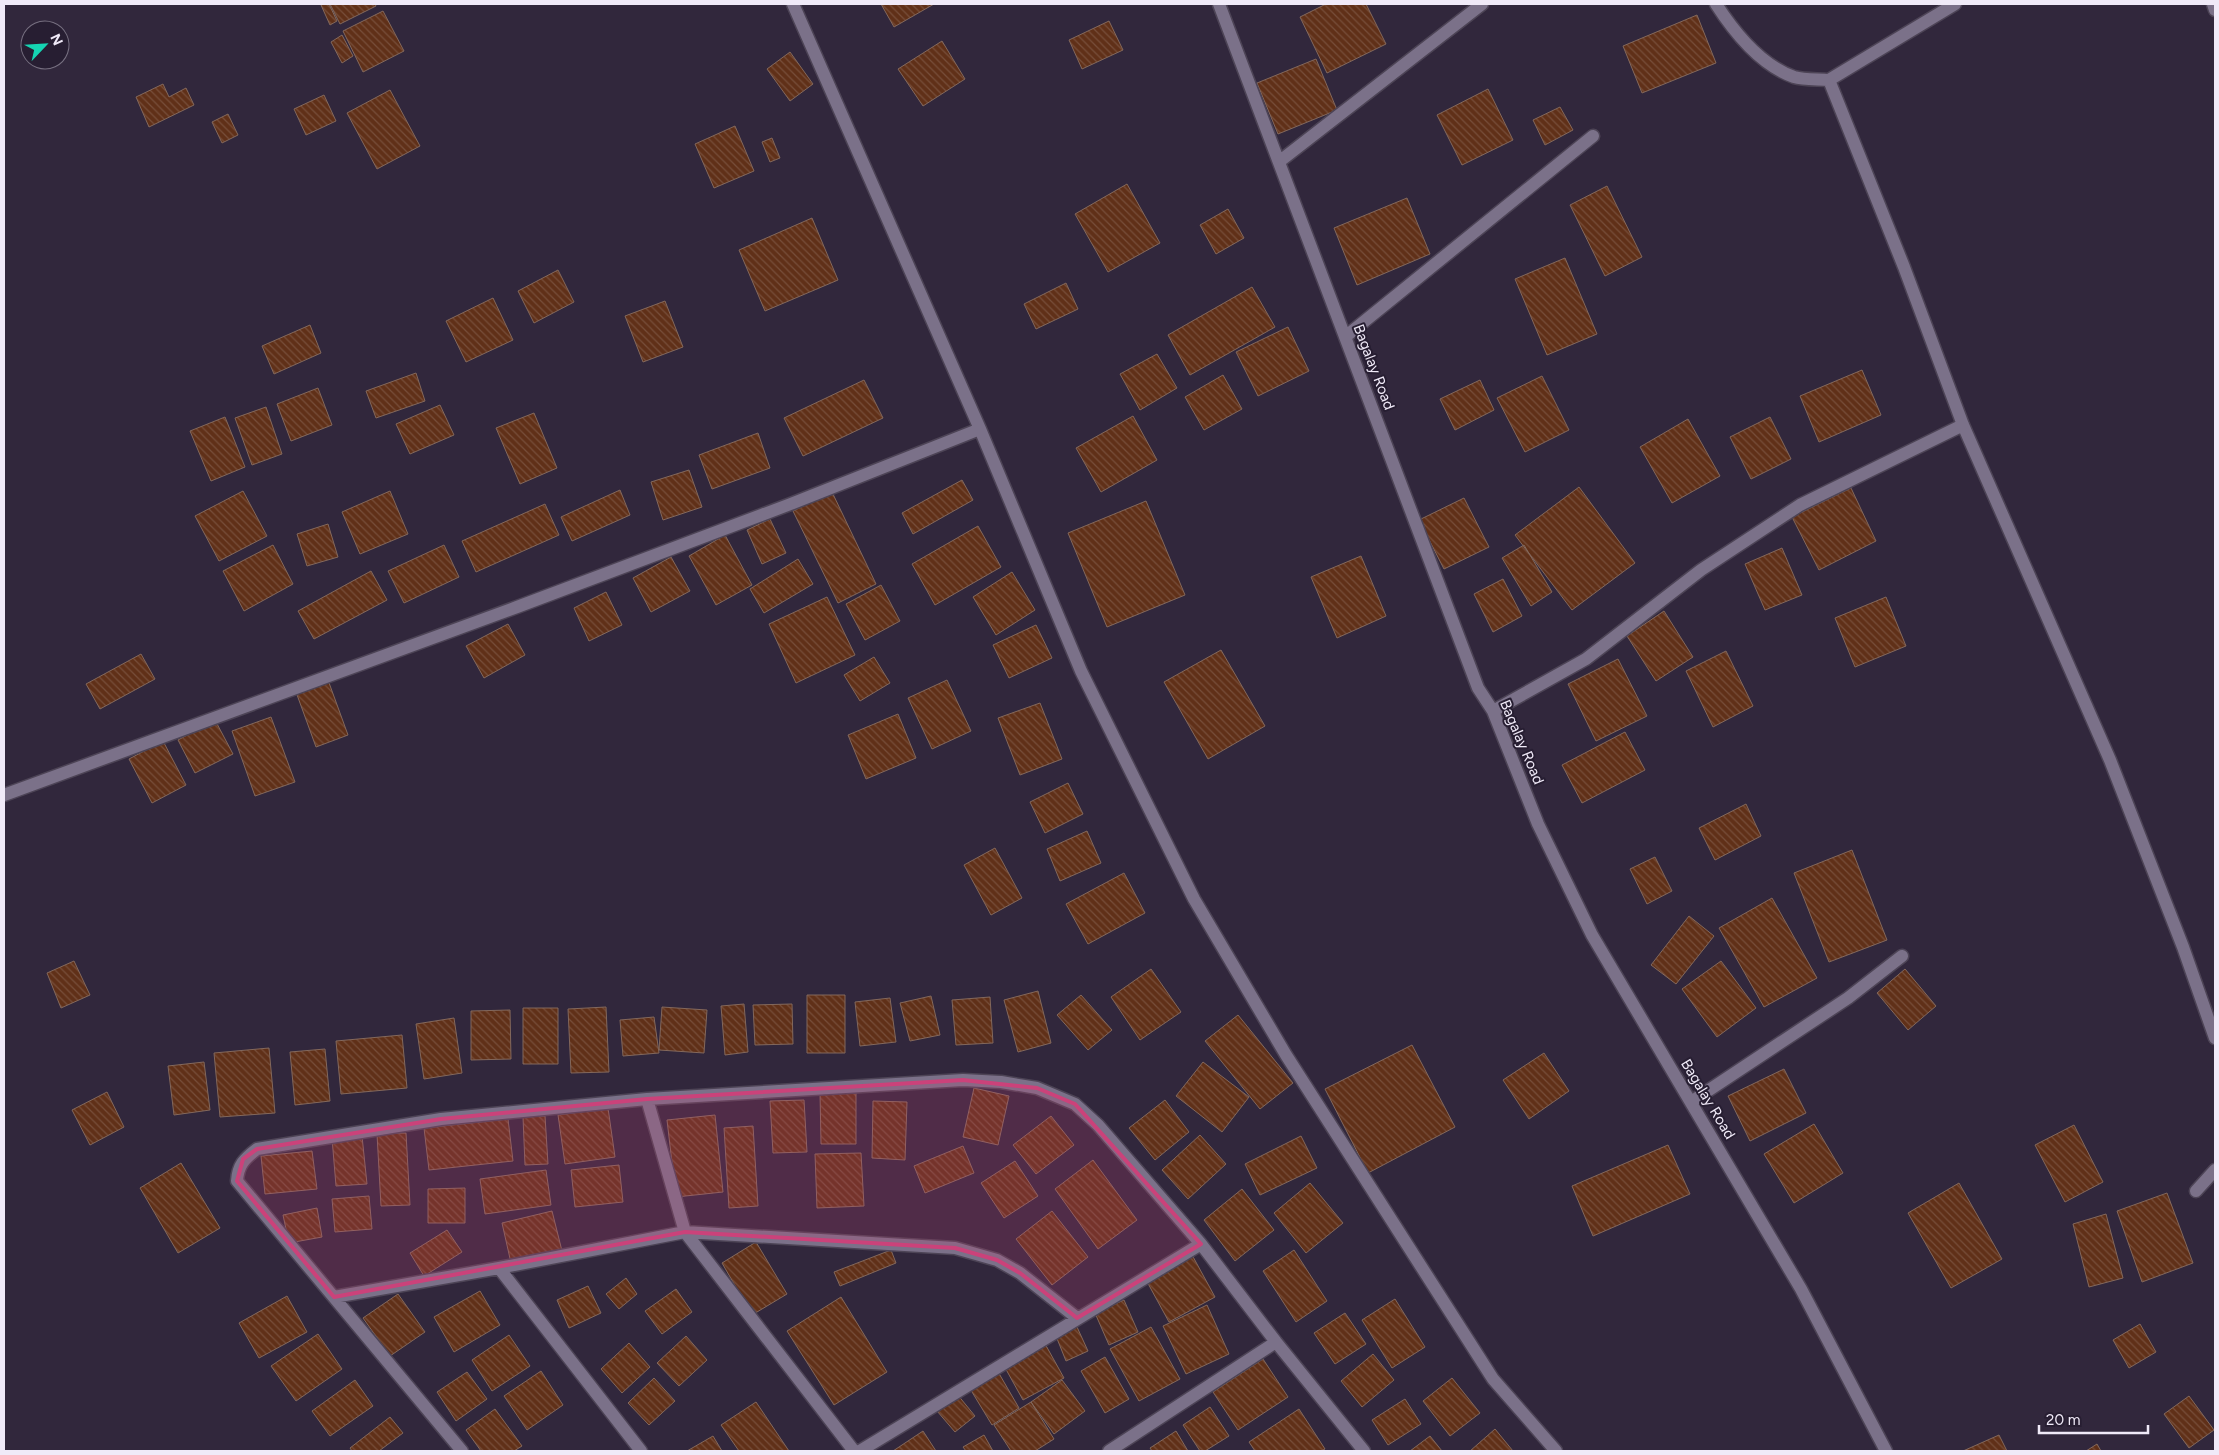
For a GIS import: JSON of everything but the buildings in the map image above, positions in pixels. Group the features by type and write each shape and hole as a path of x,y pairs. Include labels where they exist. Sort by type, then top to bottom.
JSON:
{"street":[{"path":"794,4 980,429 1080,671 1194,899 1286,1056 1493,1379 1556,1451"},
{"name":"Bagalay Road","path":"1219,4 1478,688 1493,711 1538,824 1592,935 1801,1289 1886,1451"},
{"path":"1280,161 1482,4"},
{"path":"1716,4 1733,30 1772,67 1795,78 1829,80 1955,4"},
{"path":"2213,4 2215,10"},
{"path":"1829,80 1904,267 1963,425 2110,760 2183,947 2215,1038"},
{"path":"1345,337 1593,136"},
{"path":"1493,711 1586,659 1701,570 1800,505 1963,425"},
{"path":"4,794 26,788 732,526 980,429"},
{"path":"1691,1102 1848,998 1902,956"},
{"path":"462,1451 237,1181 238,1169 243,1160 257,1149 441,1120 647,1099 963,1080 1001,1082 1037,1088 1075,1104 1098,1125 1201,1244 1358,1449"},
{"path":"647,1099 684,1232 854,1451"},
{"path":"2196,1191 2215,1170"},
{"path":"334,1297 499,1268 684,1232 955,1248 997,1260 1020,1273 1076,1318"},
{"path":"860,1451 1076,1318 1201,1244"},
{"path":"499,1268 641,1451"},
{"path":"1109,1451 1276,1342"}],"highlighted area":[{"path":"963,1080 1037,1088 1075,1104 1201,1244 1077,1318 1020,1273 997,1260 955,1248 685,1232 334,1297 237,1181 243,1159 257,1149 441,1119 647,1099"}]}
